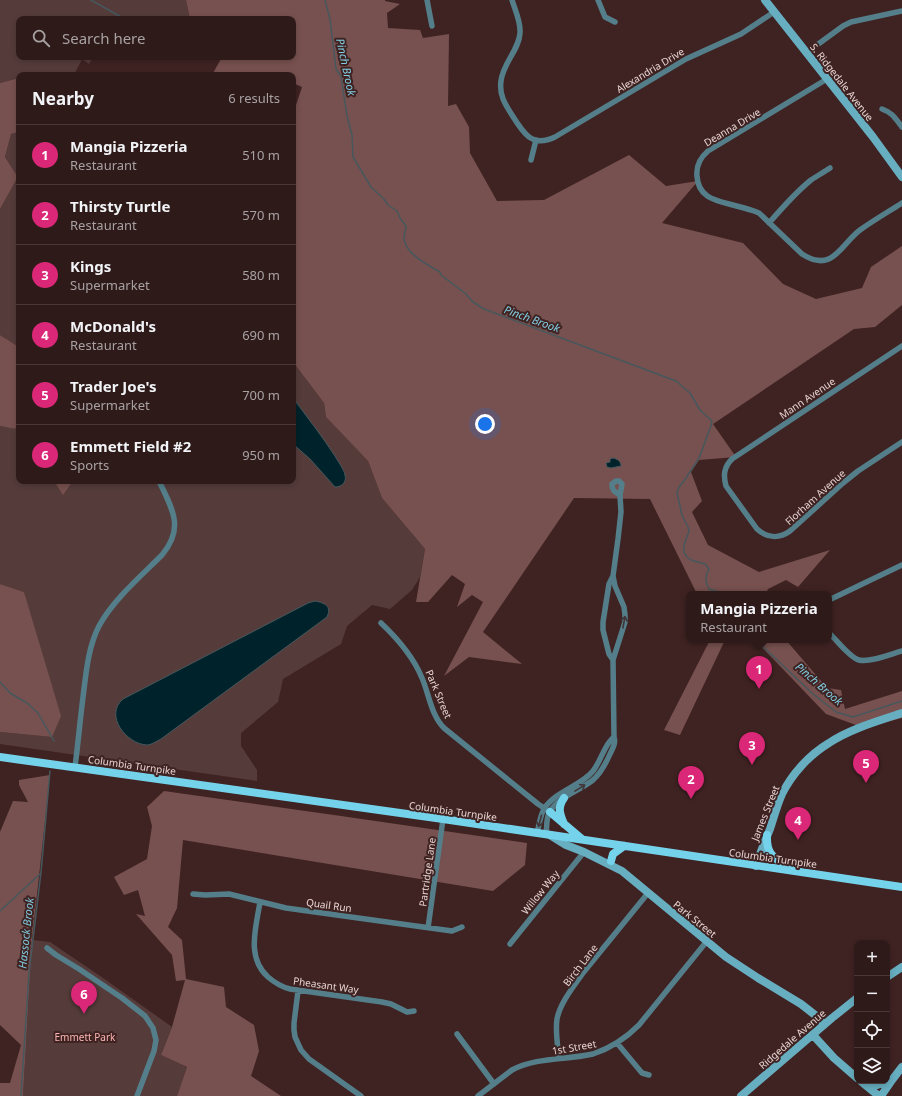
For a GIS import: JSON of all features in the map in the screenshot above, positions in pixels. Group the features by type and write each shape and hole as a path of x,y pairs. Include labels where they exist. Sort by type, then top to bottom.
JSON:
{"main road":[{"name":"S. Ridgedale Avenue","path":"765,0 873,137 902,177"},
{"name":"James Street","path":"756,866 782,795 787,785 810,757 837,738 849,732 902,713"},
{"name":"Columbia Turnpike","path":"0,756 443,819 902,887"},
{"path":"564,798 560,807 560,815 564,825"},
{"path":"547,810 582,840"},
{"name":"Park Street","path":"548,835 566,845 617,868 737,964 801,1004 816,1015 824,1025"},
{"path":"767,835 767,843 771,856 793,871"},
{"path":"611,861 613,854 624,846"},
{"path":"584,852 587,850 593,851 611,861 617,868"},
{"path":"888,976 902,967"},
{"name":"Ridgedale Avenue","path":"741,1096 854,1000"},
{"path":"813,1034 834,1058 854,1075"},
{"path":"865,1084 880,1096 902,1067"},
{"path":"891,1096 892,1080"}],"street":[{"path":"427,0 432,26"},
{"path":"512,0 520,25 520,37 504,68 501,90 503,101 522,130 530,138 536,140 531,160"},
{"path":"598,0 605,17 616,22"},
{"path":"806,53 843,26 851,22 902,11"},
{"name":"Alexandria Drive","path":"536,140 547,140 555,137 686,58 741,34 774,12"},
{"name":"Deanna Drive","path":"827,79 708,151 698,164 697,176 700,188 706,196 713,200 754,211 769,222 802,254 818,260 826,260 836,255 859,231 902,202"},
{"path":"882,109 888,111 894,116 902,127"},
{"path":"769,222 787,202 812,179 830,168"},
{"name":"Mann Avenue","path":"726,468 732,459 902,346"},
{"name":"Florham Avenue","path":"726,468 724,476 726,486 756,529 768,536 780,536 790,531 843,483 902,442"},
{"path":"75,767 87,667 94,637 105,616 162,555 173,535 173,513 160,484"},
{"path":"613,660 609,654 603,622 609,584 613,576 619,532 621,512 620,495"},
{"path":"832,599 902,565"},
{"path":"547,810 598,775 616,741 614,737 613,660 625,622 625,615 624,607 615,586 613,576"},
{"name":"Park Street","path":"381,623 402,645 419,670 439,723 547,810"},
{"path":"832,636 852,656 859,660 868,661 902,650"},
{"path":"537,833 547,810 555,797 593,771 610,739 614,737"},
{"path":"547,810 548,835"},
{"name":"Partridge Lane","path":"428,928 443,819"},
{"name":"Willow Way","path":"510,944 584,852"},
{"name":"Birch Lane","path":"559,1059 557,1019 562,1005 583,973 648,893"},
{"name":"Quail Run","path":"193,894 229,894 286,908 452,931 462,927"},
{"name":"Pheasant Way","path":"260,902 254,950 261,969 271,980 285,988 298,991 382,1002 391,1004 406,1012 414,1011"},
{"name":"1st Street","path":"478,1096 518,1067 531,1063 593,1054 603,1051 618,1043 639,1025 707,941"},
{"path":"47,948 122,998 145,1016 153,1028 156,1040 154,1051 137,1096"},
{"path":"298,991 294,1030 295,1037 301,1050 309,1059 361,1096"},
{"path":"457,1034 494,1084"},
{"path":"618,1043 642,1073 649,1074"}],"green space":[{"path":"0,0 186,0 189,16 16,16 16,60 82,60 76,72 16,72 16,79 0,83"},
{"path":"83,60 91,60 89,64"},
{"path":"16,133 16,174 5,157 11,134"},
{"path":"16,181 16,345 0,335 0,209"},
{"path":"296,366 324,403 326,417 368,461 382,498 425,549 420,577 412,590 390,609 372,605 347,626 341,644 283,679 278,702 241,733 241,746 257,770 257,781 0,744 0,732 52,737 24,592 0,584 0,426 15,429 16,428 16,484 56,484 63,494 71,484 296,484"},
{"name":"Emmett Park","path":"32,940 50,942 172,1027 161,1055 187,1067 177,1096 23,1096"}],"shaded area":[{"path":"186,0 385,0 400,4 387,13 388,28 420,30 423,38 449,34 448,106 456,104 469,127 470,153 497,201 544,200 629,155 666,186 698,181 662,223 743,243 783,284 816,299 862,288 871,267 902,246 902,305 875,327 854,329 713,424 736,457 699,460 691,472 702,501 692,512 708,545 759,572 830,550 798,587 786,580 768,589 767,591 696,591 650,499 574,498 483,632 522,664 469,657 444,676 483,602 472,595 457,607 465,584 452,575 428,602 416,602 425,549 382,498 368,461 326,417 324,403 296,366 296,105 302,87 296,84 296,72 214,72 220,60 296,60 296,16 189,16"},
{"path":"16,79 16,133 11,134 5,157 16,174 16,181 0,209 0,83"},
{"path":"0,335 16,345 16,428 15,429 0,426"},
{"path":"56,484 71,484 63,495"},
{"path":"0,584 24,592 61,716 52,737 0,732"},
{"path":"708,643 724,643 680,735 664,730"},
{"path":"758,643 789,643 827,688 841,690 845,709 902,691 902,718 864,728 826,714"},
{"path":"50,775 32,940 23,1096 0,1096 0,1083 10,1083 21,1045 0,1025 0,832 13,801 28,802 19,785 19,780"},
{"path":"164,791 527,843 525,865 493,891 183,840 177,908 168,927 182,940 186,979 224,987 226,1007 254,1025 259,1051 251,1076 281,1096 177,1096 187,1067 161,1055 172,1027 185,980 176,981 172,955 136,914 145,916 138,890 124,895 114,877 147,859 152,826 147,807"}],"water":[{"path":"296,402 335,456 344,473 345,482 338,487 335,487 310,459 296,447"},
{"path":"613,458 618,460 621,466 611,468 607,467 606,463 610,462 610,459"},
{"path":"315,601 327,606 329,610 327,617 161,739 149,745 139,743 132,740 120,728 116,713 118,706 123,699 308,603"}],"waterway":[{"path":"91,0 119,16"},
{"name":"Pinch Brook","path":"325,0 330,19 336,69 341,76 347,116 352,135 353,157 371,187 384,199 388,205 397,211 406,226 404,238 408,249 418,258 440,272 441,275 466,294 473,302 484,309 676,381 690,393 700,410 712,421 699,458 679,487 677,493 682,515 689,531 684,545 684,552 691,560 705,564 709,569 706,579 707,584 709,589 716,591"},
{"name":"Pinch Brook","path":"759,643 813,694 836,712 853,717 902,701"},
{"name":"Hassock Brook","path":"0,682 10,693 27,703 38,713 54,741"},
{"name":"Hassock Brook","path":"21,1096 29,973 41,872 50,771"},
{"path":"0,911 41,873"}],"place":[{"name":"Mangia Pizzeria","path":"759,689"},
{"name":"Kings","path":"752,765"},
{"name":"Trader Joe's","path":"866,783"},
{"name":"Thirsty Turtle","path":"691,799"},
{"name":"McDonald's","path":"798,840"},
{"name":"Emmett Field #2","path":"84,1014"}]}
